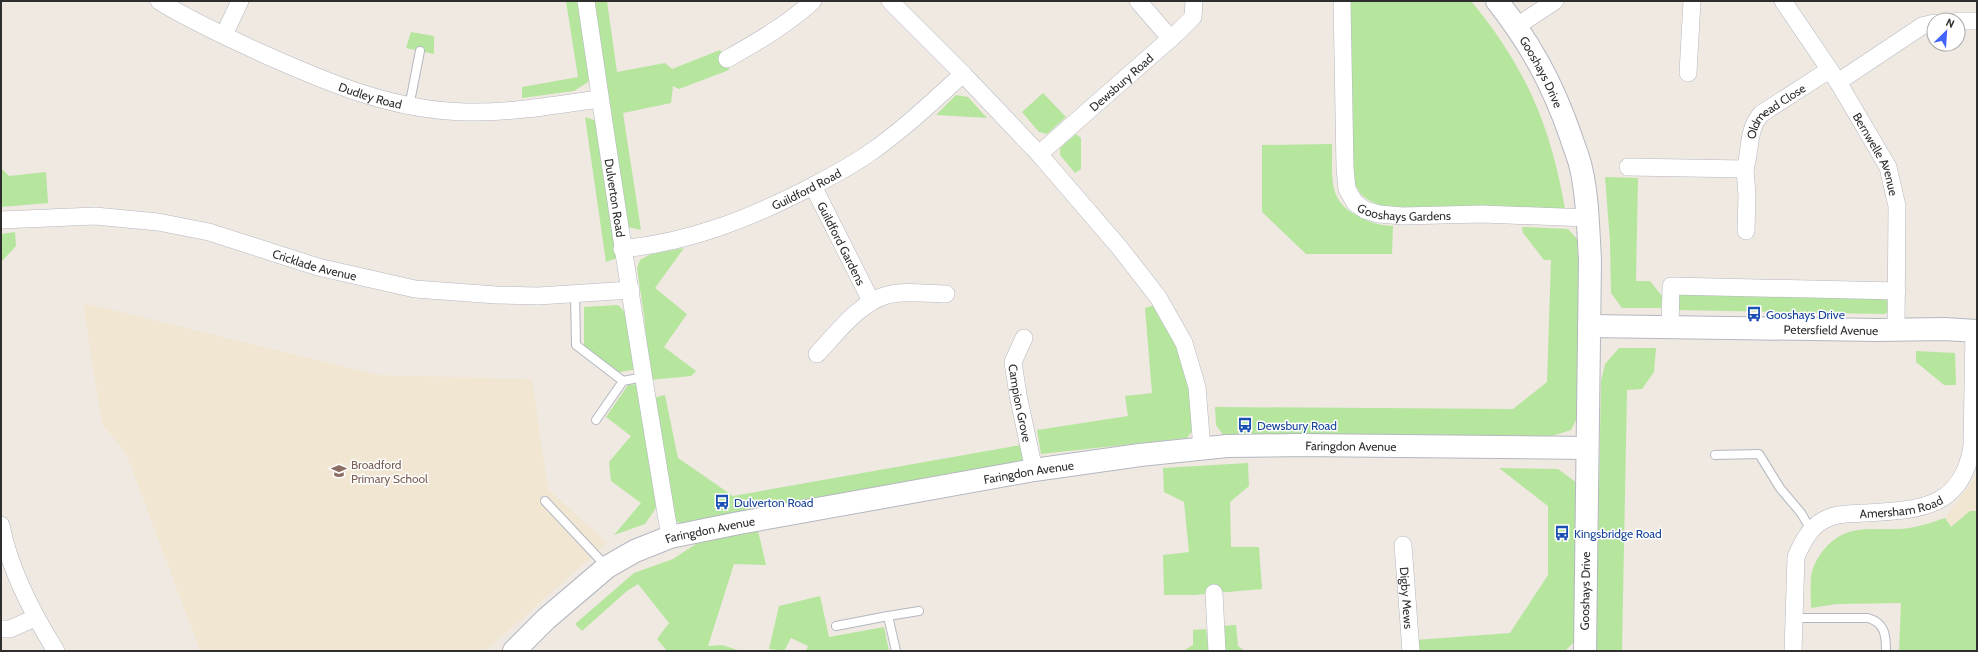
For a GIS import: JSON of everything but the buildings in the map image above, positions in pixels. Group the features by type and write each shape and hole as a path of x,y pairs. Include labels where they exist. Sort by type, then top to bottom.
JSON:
{"street":[{"name":"Dudley Road","path":"159,1 182,15 224,35 338,86 377,99 409,107 466,112 511,111 600,98"},
{"path":"224,35 240,1"},
{"name":"Dulverton Road","path":"586,1 622,249 631,290 643,377 670,537"},
{"path":"727,59 754,44 802,12 813,1"},
{"path":"890,1 963,74 1039,154 1119,247 1158,297 1184,343 1197,387 1202,449"},
{"path":"1138,1 1171,39"},
{"name":"Gooshays Gardens","path":"1342,1 1346,175 1347,188 1355,203 1366,210 1379,214 1404,216 1482,214 1588,218"},
{"name":"Gooshays Drive","path":"1497,1 1517,26 1543,68 1564,118 1581,168 1588,218 1590,259 1584,651"},
{"path":"1517,26 1554,1"},
{"path":"1688,73 1692,1"},
{"name":"Bernwelle Avenue","path":"1783,1 1833,76 1888,167 1897,206 1896,330"},
{"name":"Dewsbury Road","path":"1039,154 1171,39 1193,17 1194,3"},
{"path":"1966,21 1977,21"},
{"name":"Oldmead Close","path":"1746,231 1747,195 1745,169 1750,154 1749,139 1755,121 1833,76 1916,30 1926,26"},
{"name":"Guildford Road","path":"622,249 686,238 715,230 752,215 813,186 845,169 887,140 920,114 963,74"},
{"path":"1628,167 1745,169"},
{"name":"Guildford Gardens","path":"813,186 871,301"},
{"name":"Cricklade Avenue","path":"1,220 95,216 158,222 209,232 318,267 415,289 496,295 575,294 631,290"},
{"path":"1670,328 1671,286 1897,292"},
{"path":"818,354 843,326 871,301 888,295 946,294"},
{"name":"Petersfield Avenue","path":"1589,326 1896,330 1944,329 1976,331"},
{"name":"Amersham Road","path":"1794,651 1796,557 1802,543 1811,530 1823,521 1839,514 1908,510 1935,504 1950,493 1974,462 1972,446 1976,331"},
{"name":"Campion Grove","path":"1024,338 1013,362 1018,395 1034,470"},
{"name":"Faringdon Avenue","path":"514,651 546,619 607,567 635,551 670,537 757,519 1034,470 1140,455 1227,446 1299,445 1587,448"},
{"path":"1,525 4,541 35,618 56,651"},
{"name":"Digby Mews","path":"1403,545 1411,651"},
{"path":"1214,594 1217,651"},
{"path":"1,629 10,629 35,618"}],"lane":[{"path":"409,107 420,51"},
{"path":"575,294 576,345 623,381"},
{"path":"596,420 623,381 643,377"},
{"path":"1715,455 1759,454 1780,488 1801,513 1811,530"},
{"path":"545,501 607,567"},
{"path":"836,626 918,611"},
{"path":"888,616 896,651"},
{"path":"1794,618 1868,618 1875,620 1883,626 1886,637 1886,651"}],"shaded area":[{"name":"Broadford Primary School","path":"83,303 379,375 532,379 548,489 607,543 485,651 200,651 126,453 102,424"},
{"path":"1977,475 1977,511 1970,511 1951,527 1945,518"}],"green space":[{"path":"566,1 579,1 591,80 574,91 522,98 522,87 578,77"},
{"path":"593,1 607,1 617,72 665,63 672,69 720,50 727,59 729,70 679,89 673,86 671,103 623,113 641,230 624,226"},
{"path":"1348,1 1471,1 1507,50 1533,98 1552,150 1565,209 1389,208 1366,199 1358,190 1351,166"},
{"path":"411,32 434,36 434,54 406,48"},
{"path":"1043,93 1066,117 1047,134 1039,132 1022,112"},
{"path":"956,95 968,97 987,118 936,115"},
{"path":"585,117 597,121 617,258 606,262"},
{"path":"1076,134 1081,138 1081,169 1075,173 1060,155 1060,148"},
{"path":"1332,144 1332,176 1336,195 1348,210 1358,216 1375,223 1393,226 1392,254 1306,254 1262,212 1262,145"},
{"path":"1,168 9,176 46,172 48,203 1,207"},
{"path":"1605,177 1638,178 1636,281 1650,281 1662,296 1661,308 1622,308 1611,293 1610,241"},
{"path":"1522,227 1568,229 1577,239 1579,280 1577,418 1571,430 1552,436 1366,434 1224,436 1216,425 1215,407 1513,409 1547,382 1551,260 1544,260 1523,233"},
{"path":"15,232 16,246 1,262 1,234"},
{"path":"684,248 655,288 687,314 664,347 696,371 691,376 650,380 644,316 637,268 640,260 651,254"},
{"path":"1678,294 1889,299 1889,311 1885,314 1675,310"},
{"path":"618,305 629,316 637,369 615,373 584,348 584,307"},
{"path":"1155,305 1172,332 1189,386 1193,430 1187,438 1041,454 1037,430 1128,416 1125,396 1152,393 1145,308"},
{"path":"1619,348 1656,348 1654,372 1642,389 1627,390 1622,651 1596,651 1601,381 1605,364"},
{"path":"1916,351 1955,353 1956,385 1944,385 1916,362"},
{"path":"639,384 656,508 645,524 614,535 641,503 611,481 609,462 631,436 606,417 628,385"},
{"path":"665,395 678,458 733,496 1021,445 1025,461 683,524 673,520 653,398"},
{"path":"1248,463 1249,486 1230,502 1231,547 1259,547 1262,589 1194,595 1164,595 1163,555 1189,552 1184,502 1164,492 1163,468"},
{"path":"1499,468 1558,469 1577,483 1574,642 1566,650 1562,651 1417,651 1416,640 1510,633 1548,575 1548,506"},
{"path":"1970,511 1977,511 1977,651 1899,651 1901,603 1837,604 1811,608 1811,581 1814,567 1822,552 1839,536 1848,532 1867,529 1912,528 1945,518 1951,527"},
{"path":"758,531 766,565 734,564 708,646 722,645 741,651 667,651 657,639 669,623 638,584 627,591 582,631 575,624 634,573 673,559 699,542"},
{"path":"820,596 829,637 884,627 889,651 806,651 808,646 791,638 784,651 769,649 779,606"},
{"path":"1236,625 1238,646 1245,651 1225,651 1223,626"},
{"path":"1206,629 1209,651 1183,651 1193,645 1193,630"}],"place":[{"name":"Gooshays Drive","path":"1754,314"},
{"name":"Dewsbury Road","path":"1245,425"},
{"name":"Broadford Primary School","path":"339,471"},
{"name":"Dulverton Road","path":"722,502"},
{"name":"Kingsbridge Road","path":"1562,533"}]}
